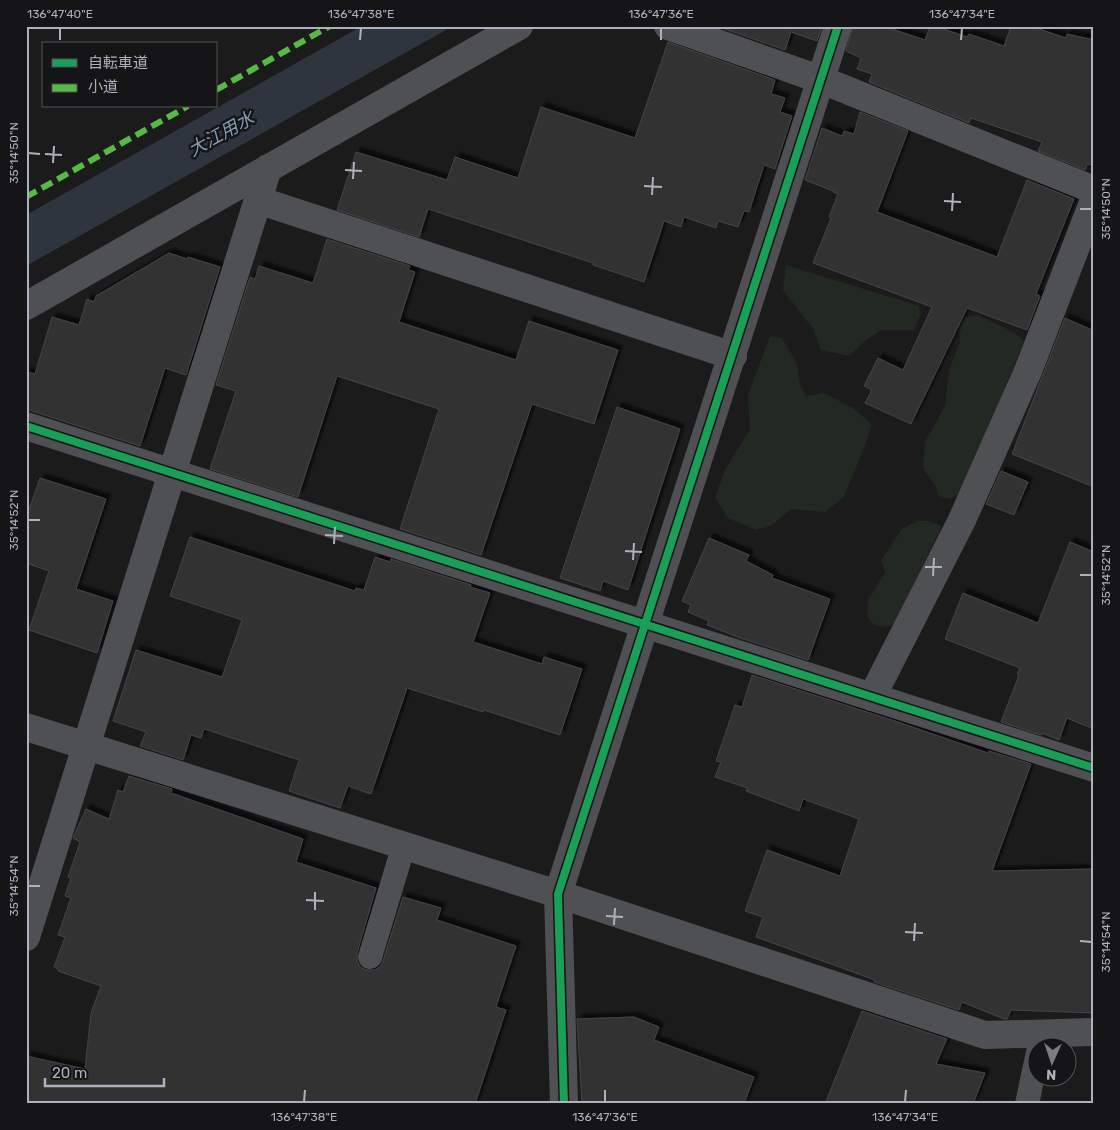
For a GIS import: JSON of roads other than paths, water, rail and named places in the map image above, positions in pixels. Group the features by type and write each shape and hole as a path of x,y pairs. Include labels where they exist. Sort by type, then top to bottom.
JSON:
{"street":[{"path":"26,306 519,26"},
{"path":"668,26 822,80 1094,190"},
{"path":"564,1104 558,894 838,26"},
{"path":"26,938 268,168"},
{"path":"258,200 733,356"},
{"path":"872,697 962,520 1028,371 1094,200"},
{"path":"26,426 1094,768"},
{"path":"26,727 558,894 985,1034 1028,1042"},
{"path":"1066,1038 1094,1032"}],"lane":[{"path":"370,957 404,845"},
{"path":"1027,1104 1030,1088"}],"water":[{"name":"大江用水","path":"362,26 453,26 26,266 26,215"}]}
